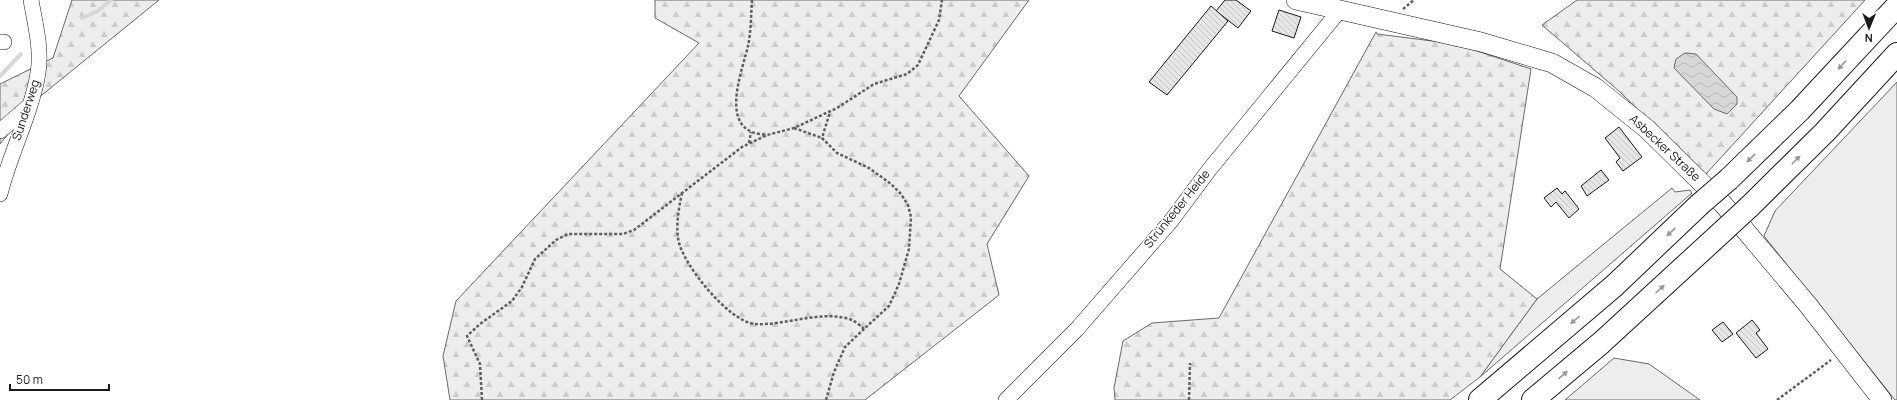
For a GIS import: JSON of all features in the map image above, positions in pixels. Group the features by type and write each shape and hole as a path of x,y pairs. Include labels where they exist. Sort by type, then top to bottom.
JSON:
{"highway":[{"path":"1480,400 1614,286 1700,205 1729,180 1800,110 1897,6"},
{"path":"1533,400 1601,343 1723,231 1825,132 1897,54"}],"main road":[{"name":"Asbecker Straße","path":"1296,0 1481,42 1552,64 1596,88 1647,128 1723,204 1843,350 1882,400"}],"street":[{"name":"Sunderweg","path":"0,194 30,105 38,73 39,48 31,0"},
{"name":"Strünkeder Heide","path":"1006,400 1077,329 1170,221 1219,158 1340,10"},
{"path":"0,131 30,105"}],"path":[{"path":"752,0 748,45 737,83 736,111 742,123 751,132 767,135"},
{"path":"482,400 480,364 467,336 480,324 512,301 522,287 535,259 556,240 568,234 623,234 634,230 742,147 767,135 794,128 830,112 874,84 907,74 918,65 939,20 942,0"},
{"path":"822,138 830,112"},
{"path":"794,128 822,138 837,153 870,168 891,184 905,199 911,217 909,249 899,284 889,306 845,347 834,372 826,400"},
{"path":"750,143 751,132"},
{"path":"682,192 678,208 678,238 680,245 699,279 715,300 740,318 754,324 833,316 853,320 864,329"},
{"path":"1776,400 1843,350"},
{"path":"1189,400 1190,363"}],"shaded area":[{"path":"1897,82 1897,400 1895,400 1764,236 1775,211"},
{"path":"1672,188 1675,192 1690,190 1692,193 1480,377 1537,299"},
{"path":"1614,358 1649,364 1700,400 1565,400"}],"green space":[{"path":"72,0 159,0 37,99 0,144 0,84 53,58"},
{"path":"655,0 1029,0 959,96 1029,176 987,244 999,295 865,400 450,400 443,356 456,301 699,43 655,18"},
{"path":"1577,0 1865,0 1705,175 1620,92 1542,25"},
{"path":"1376,32 1377,34 1456,44 1531,69 1500,269 1537,299 1480,377 1450,400 1115,400 1114,388 1123,341 1152,323 1219,318"}],"water":[{"path":"1685,53 1696,54 1737,97 1737,104 1727,114 1714,109 1674,68 1676,59"}],"building":[{"path":"1225,0 1236,0 1251,11 1238,28 1216,11"},
{"path":"1211,6 1228,21 1167,95 1149,82"},
{"path":"1279,10 1301,17 1294,38 1272,31"},
{"path":"1619,127 1642,157 1623,171 1616,162 1620,158 1605,138"},
{"path":"1601,170 1609,180 1587,196 1581,186"},
{"path":"1557,188 1562,194 1565,191 1579,209 1569,218 1556,202 1551,207 1544,198"},
{"path":"1752,320 1760,330 1756,333 1768,349 1756,358 1736,333"},
{"path":"1723,322 1733,334 1722,342 1712,330"}],"waterway":[{"path":"82,18 98,11 111,0"},
{"path":"0,76 21,54"}]}
